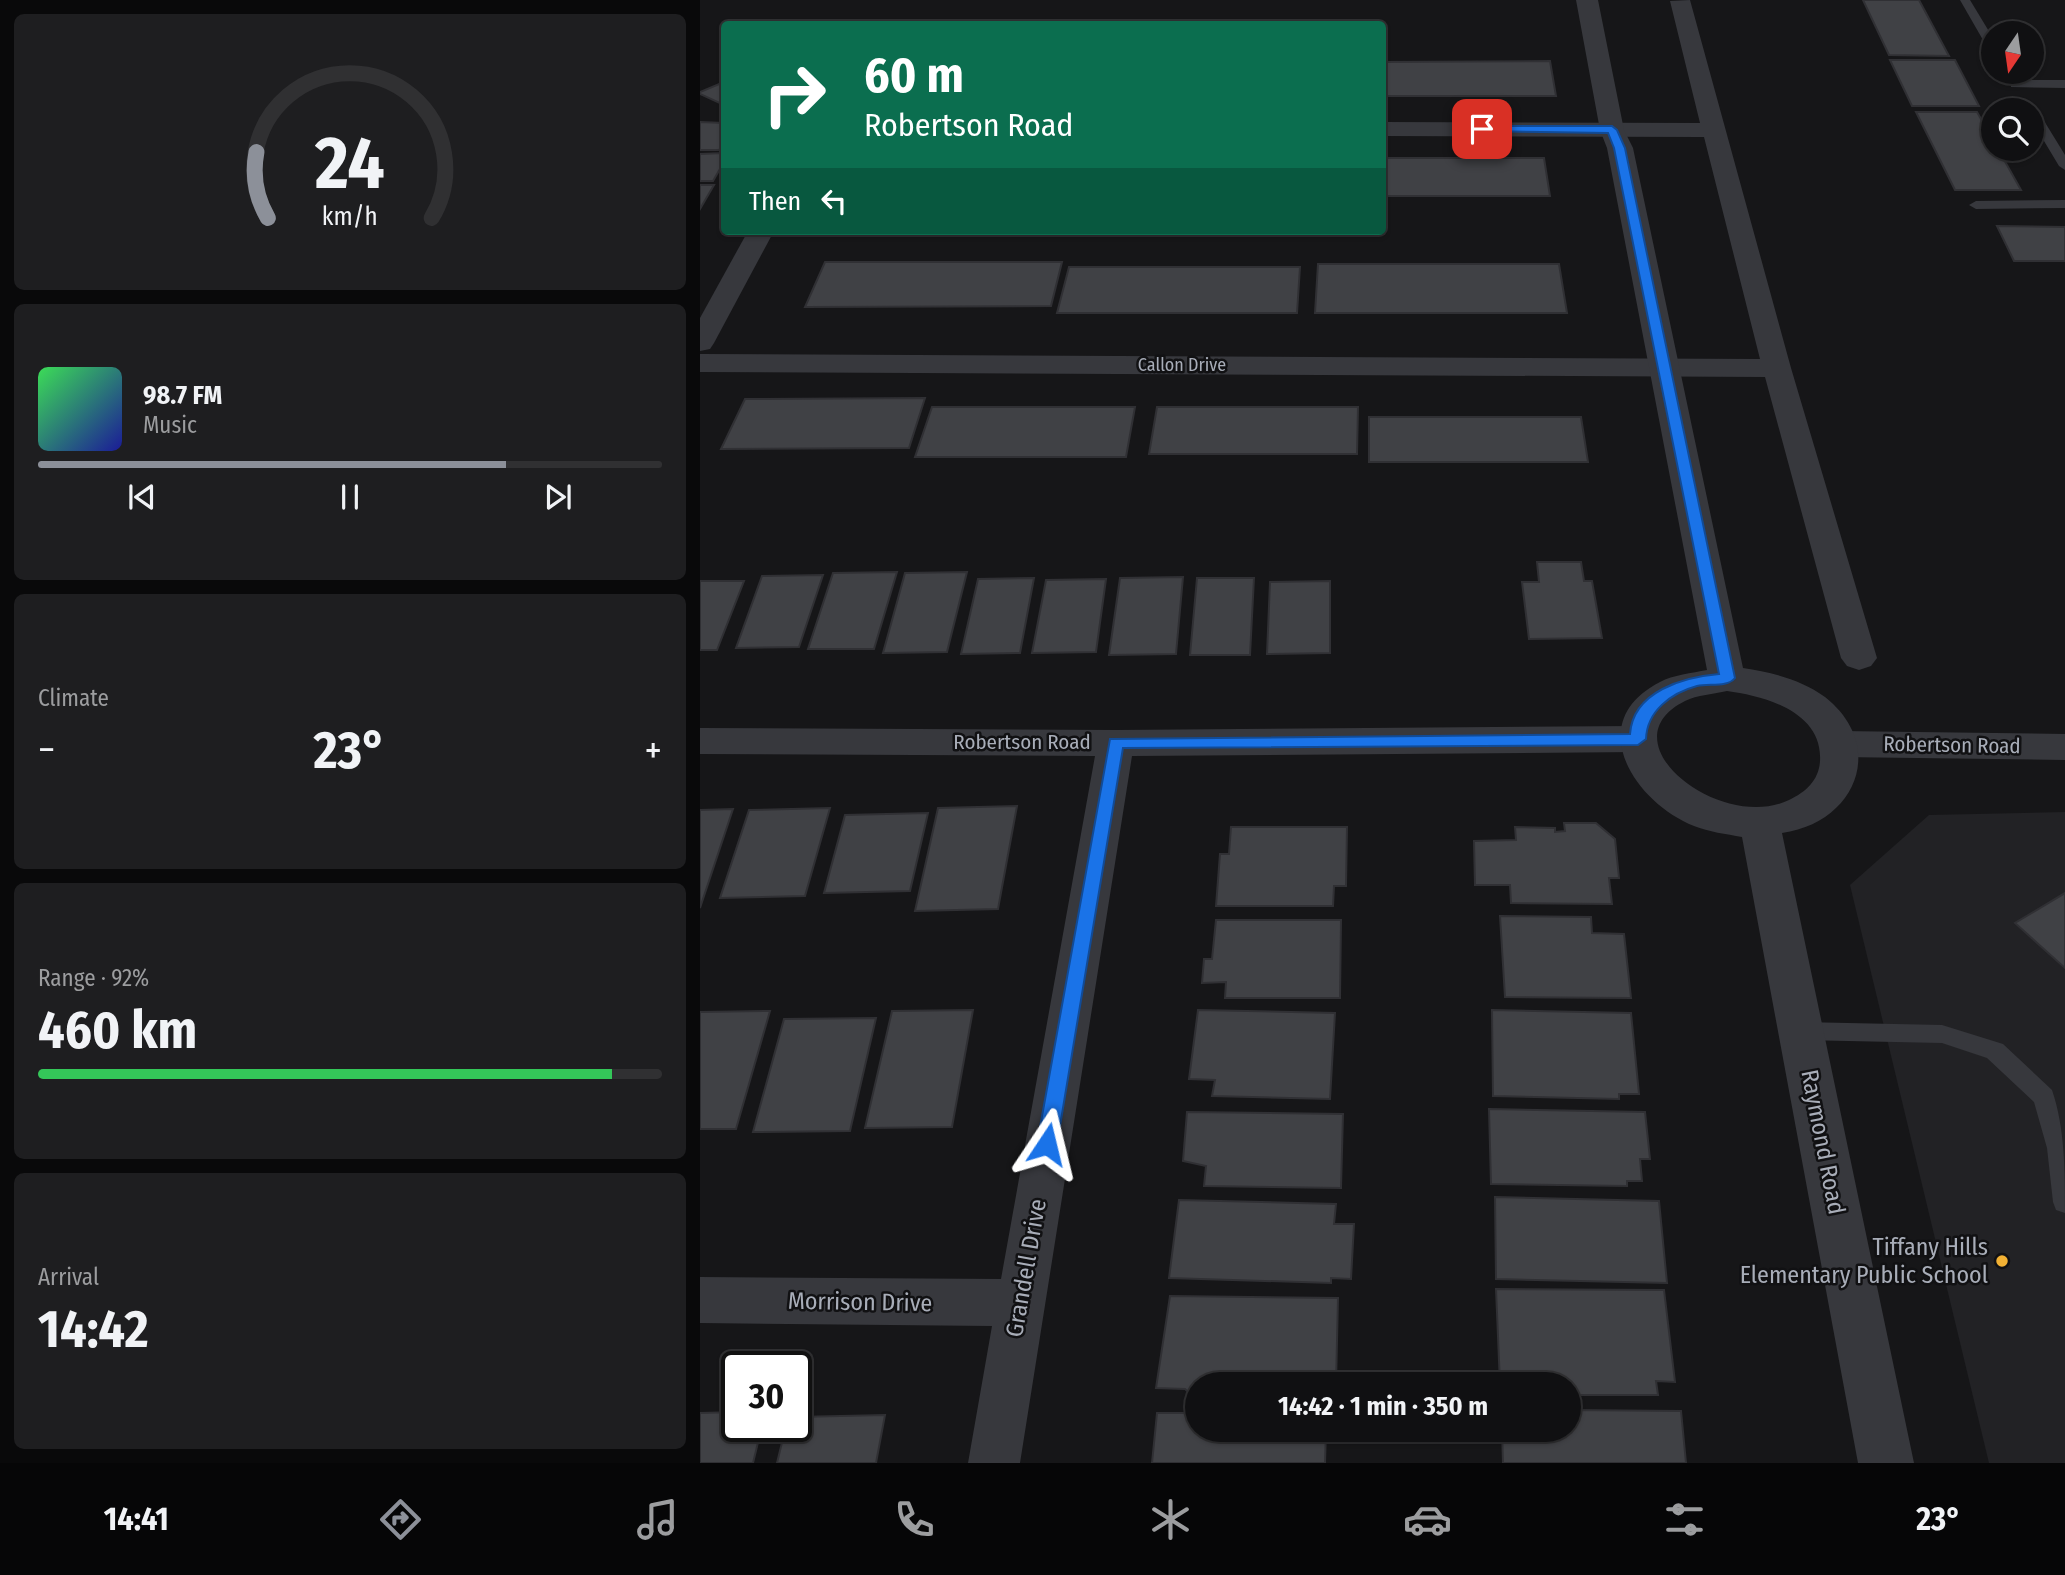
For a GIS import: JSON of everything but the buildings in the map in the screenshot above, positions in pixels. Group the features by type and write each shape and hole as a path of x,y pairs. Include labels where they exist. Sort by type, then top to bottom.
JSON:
{"street":[{"path":"1587,0 1727,678"},
{"path":"1680,1 1777,368 1859,658"},
{"path":"1386,129 1715,130"},
{"path":"700,343 759,235"},
{"name":"Callon Drive","path":"700,363 1663,366"},
{"path":"1663,366 1777,368"},
{"path":"1727,678 1757,682 1786,692 1811,707 1830,726 1839,744 1841,770 1832,790 1814,806 1789,818 1759,822 1726,820 1694,809 1668,793 1648,773 1638,739 1638,728 1649,707 1669,691 1696,681 1727,678"},
{"name":"Robertson Road","path":"700,741 1116,743 1638,739"},
{"name":"Grandell Drive","path":"994,1463 1116,743"},
{"name":"Robertson Road","path":"1839,744 2065,747"},
{"name":"Raymond Road","path":"1759,822 1886,1463"},
{"name":"Morrison Drive","path":"700,1300 1021,1303"}],"lane":[{"path":"1965,0 1981,27"},
{"path":"2015,84 2024,98"},
{"path":"2044,84 2065,84"},
{"path":"2044,131 2065,166"},
{"path":"1976,205 2065,204"},
{"path":"1801,1031 1942,1034 1995,1051 2044,1097 2059,1148 2065,1202"}],"shaded area":[{"name":"Tiffany Hills Elementary Public School","path":"2065,812 2065,1463 1989,1463 1850,885 1929,815"}],"place":[{"name":"Tiffany Hills Elementary Public School","path":"2002,1261"}],"route":[{"path":"1047,1144 1116,743 1638,739 1638,728 1649,707 1669,691 1696,681 1727,678 1619,148 1612,130 1482,129"}]}
